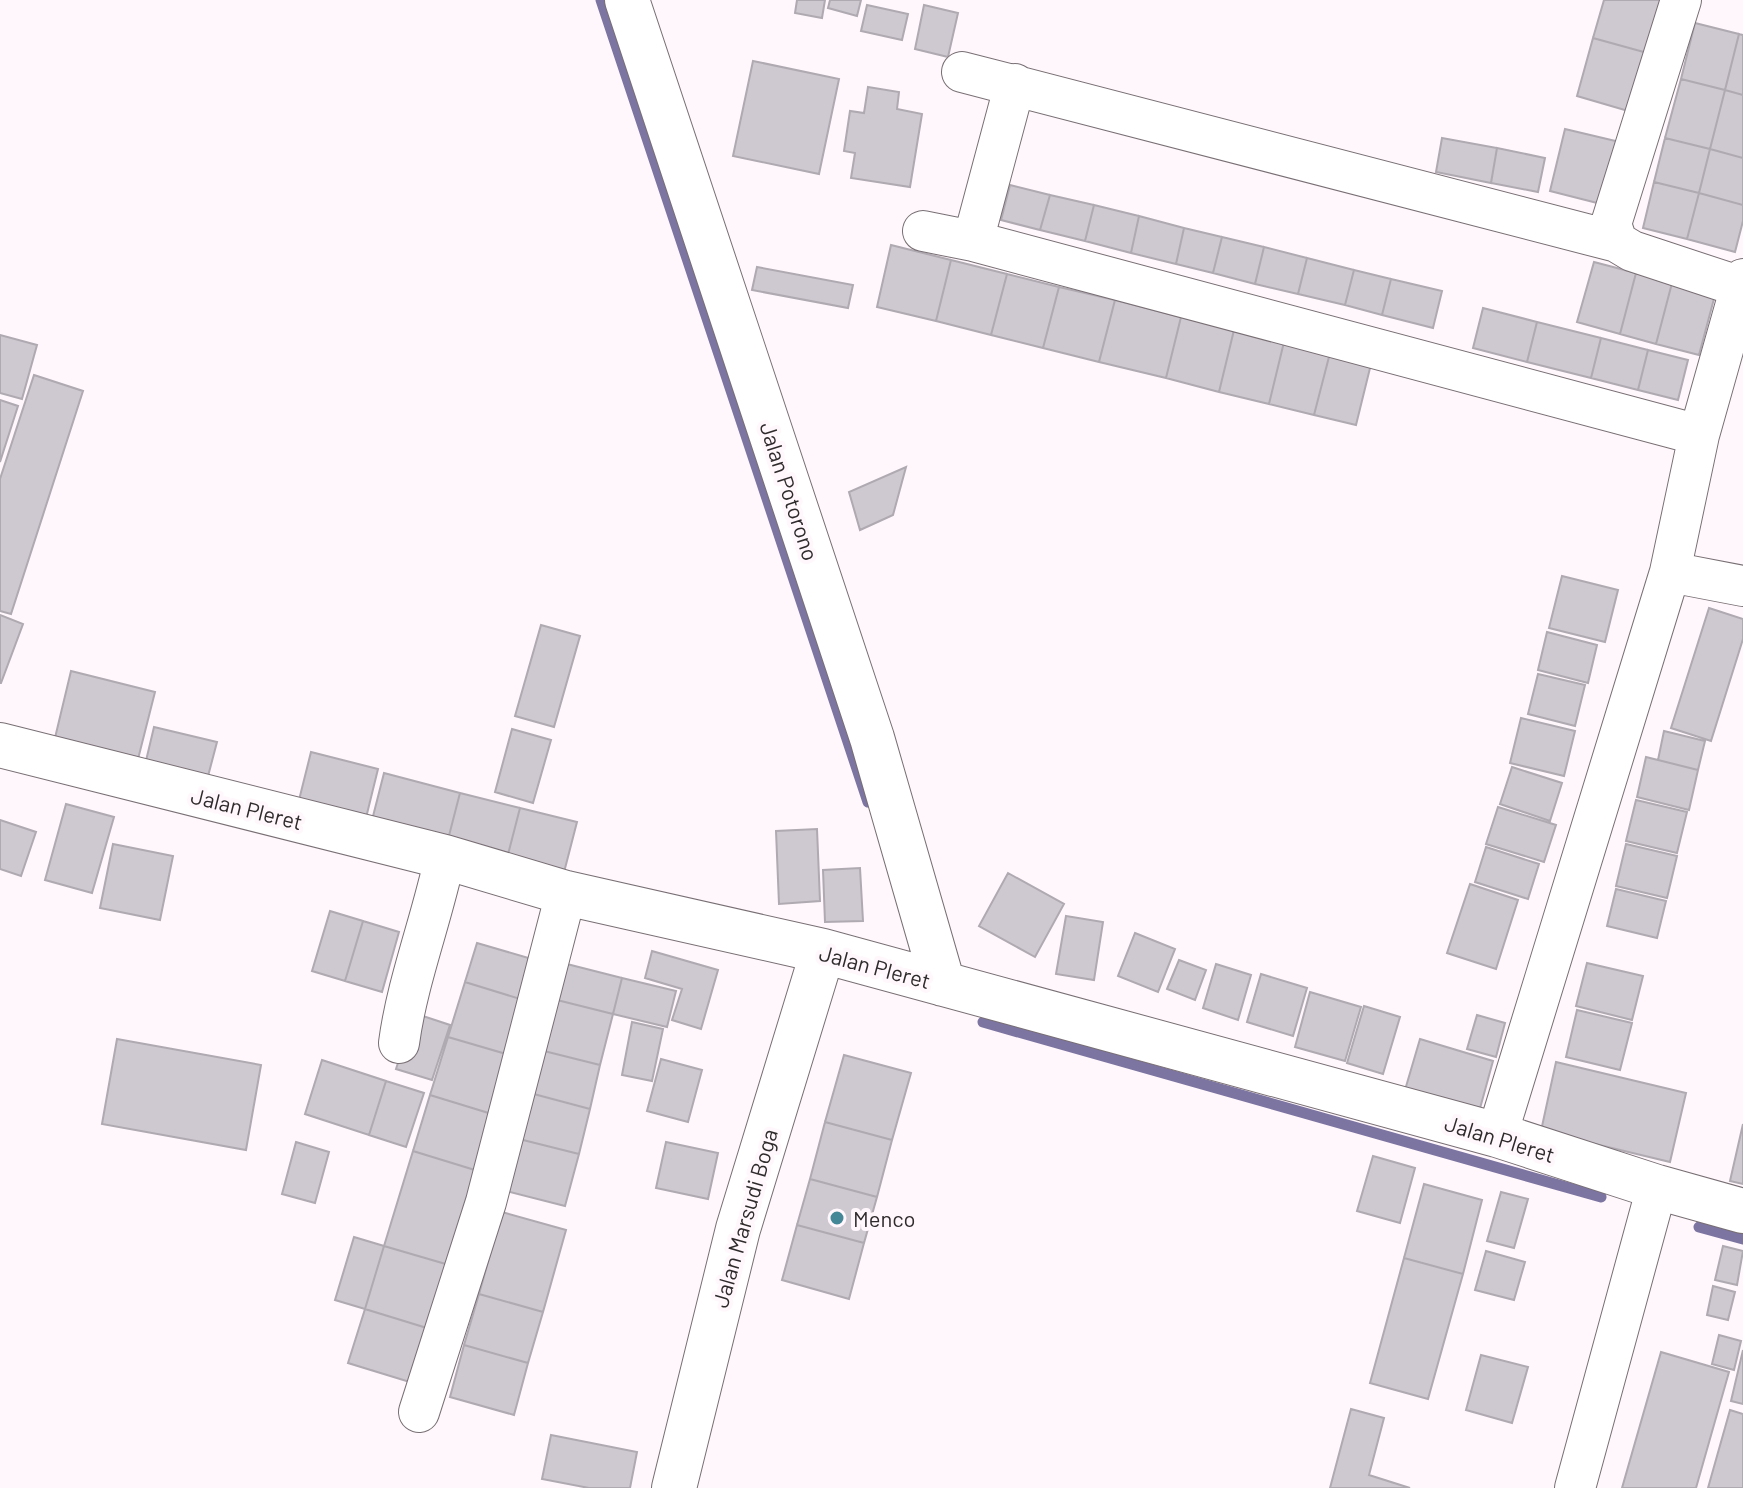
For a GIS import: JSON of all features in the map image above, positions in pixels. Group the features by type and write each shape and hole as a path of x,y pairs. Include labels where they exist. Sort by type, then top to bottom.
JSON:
{"main road":[{"name":"Jalan Potorono","path":"627,0 872,738 943,984"},
{"name":"Jalan Pleret","path":"0,745 445,857 566,893 823,951 1497,1135 1657,1187 1743,1211"},
{"name":"Jalan Marsudi Boga","path":"674,1488 738,1229 823,951"}],"street":[{"path":"1617,242 1611,224 1681,0"},
{"path":"962,72 1617,242 1632,251 1742,283 1730,376 1699,435 1670,572 1497,1135"},
{"path":"973,241 1015,84"},
{"path":"923,231 973,241 1699,435"},
{"path":"1670,572 1743,586"},
{"path":"399,1043 445,857"},
{"path":"419,1412 486,1202 566,893"},
{"path":"1575,1488 1657,1187"}],"building":[{"path":"797,0 825,0 822,18 795,13"},
{"path":"830,0 861,0 857,16 828,8"},
{"path":"1604,0 1666,0 1651,54 1593,38"},
{"path":"867,5 908,14 902,40 861,31"},
{"path":"924,5 958,13 948,57 915,49"},
{"path":"1695,23 1739,34 1725,90 1681,79"},
{"path":"1739,34 1743,35 1743,95 1725,90"},
{"path":"1593,38 1651,54 1635,113 1577,96"},
{"path":"753,61 839,79 819,174 733,156"},
{"path":"1681,79 1725,90 1710,149 1665,138"},
{"path":"868,87 899,92 897,109 922,114 910,187 851,178 855,153 844,151 850,111 864,113"},
{"path":"1725,90 1743,95 1743,158 1710,149"},
{"path":"1565,129 1624,143 1609,206 1550,191"},
{"path":"1442,138 1497,148 1491,183 1436,172"},
{"path":"1665,138 1710,149 1699,193 1654,182"},
{"path":"1497,148 1545,158 1538,192 1491,183"},
{"path":"1710,149 1743,158 1743,205 1699,193"},
{"path":"1654,182 1699,193 1687,239 1643,228"},
{"path":"1010,185 1050,195 1040,230 1001,220"},
{"path":"1699,193 1743,205 1743,221 1735,252 1687,239"},
{"path":"1050,195 1094,205 1085,241 1040,230"},
{"path":"1094,205 1139,216 1131,253 1085,241"},
{"path":"1139,216 1184,228 1176,264 1131,253"},
{"path":"1184,228 1222,237 1213,273 1176,264"},
{"path":"1222,237 1264,247 1255,284 1213,273"},
{"path":"891,245 951,260 936,321 877,307"},
{"path":"1264,247 1307,258 1298,294 1255,284"},
{"path":"1307,258 1354,270 1345,305 1298,294"},
{"path":"951,260 1007,274 991,335 936,321"},
{"path":"1594,262 1636,273 1620,334 1577,322"},
{"path":"757,267 853,285 848,308 752,290"},
{"path":"1354,270 1391,279 1382,315 1345,305"},
{"path":"1636,273 1672,283 1656,344 1620,334"},
{"path":"1007,274 1059,287 1043,348 991,335"},
{"path":"1391,279 1442,291 1433,328 1382,315"},
{"path":"1672,283 1715,295 1699,355 1656,344"},
{"path":"1059,287 1115,300 1099,362 1043,348"},
{"path":"1115,300 1181,317 1166,378 1099,362"},
{"path":"1483,308 1537,322 1527,362 1473,348"},
{"path":"1181,317 1234,330 1219,392 1166,378"},
{"path":"1537,322 1601,338 1591,378 1527,362"},
{"path":"1234,330 1284,342 1269,404 1219,392"},
{"path":"0,335 37,345 22,399 0,393"},
{"path":"1601,338 1648,350 1638,390 1591,378"},
{"path":"1284,342 1330,353 1314,415 1269,404"},
{"path":"1648,350 1688,360 1678,400 1638,390"},
{"path":"1330,353 1371,364 1356,425 1314,415"},
{"path":"34,375 83,391 11,614 0,611 0,479"},
{"path":"0,400 18,406 0,462"},
{"path":"906,467 893,515 860,530 849,492"},
{"path":"1562,576 1618,590 1605,642 1549,628"},
{"path":"1709,608 1743,619 1743,639 1711,741 1671,728"},
{"path":"0,615 23,624 1,683 0,683"},
{"path":"541,625 580,636 554,727 515,716"},
{"path":"1547,632 1597,645 1588,683 1538,670"},
{"path":"71,671 155,692 137,763 54,742"},
{"path":"1538,674 1585,685 1575,726 1528,714"},
{"path":"1521,718 1575,731 1564,776 1510,763"},
{"path":"154,727 217,742 207,780 145,765"},
{"path":"512,729 551,740 533,803 495,792"},
{"path":"1664,731 1705,741 1698,770 1658,760"},
{"path":"311,752 378,769 364,826 297,808"},
{"path":"1646,757 1698,770 1689,810 1637,797"},
{"path":"1512,767 1562,783 1550,821 1500,804"},
{"path":"384,773 460,793 445,851 369,832"},
{"path":"460,793 520,808 505,866 445,851"},
{"path":"1636,800 1687,812 1677,853 1626,841"},
{"path":"66,804 114,817 92,893 45,880"},
{"path":"1498,807 1556,825 1544,862 1486,844"},
{"path":"520,808 577,822 562,880 505,866"},
{"path":"0,820 36,832 21,876 0,869"},
{"path":"817,829 820,901 779,904 776,831"},
{"path":"113,844 173,856 160,920 100,908"},
{"path":"1626,844 1677,856 1667,898 1616,886"},
{"path":"1486,847 1539,864 1528,899 1475,882"},
{"path":"860,868 863,921 825,922 823,870"},
{"path":"1008,873 1064,904 1035,957 979,926"},
{"path":"1470,884 1518,900 1496,969 1447,953"},
{"path":"1616,889 1666,901 1657,938 1607,926"},
{"path":"330,911 363,921 345,981 312,971"},
{"path":"1066,916 1103,922 1094,980 1056,974"},
{"path":"363,921 399,932 382,992 345,981"},
{"path":"1135,933 1175,949 1158,992 1118,976"},
{"path":"477,943 542,962 530,1002 465,982"},
{"path":"652,951 718,970 701,1029 672,1020 682,989 645,978"},
{"path":"1179,960 1206,970 1195,1000 1167,989"},
{"path":"563,963 622,978 613,1014 553,999"},
{"path":"1587,963 1643,976 1632,1020 1576,1006"},
{"path":"1216,964 1251,975 1238,1020 1203,1008"},
{"path":"1261,974 1307,988 1293,1036 1247,1022"},
{"path":"622,978 676,991 667,1027 613,1014"},
{"path":"465,982 530,1002 513,1056 448,1037"},
{"path":"1310,992 1361,1007 1345,1061 1295,1047"},
{"path":"553,999 613,1014 600,1065 540,1050"},
{"path":"1364,1006 1400,1017 1383,1074 1347,1063"},
{"path":"1577,1010 1632,1023 1620,1070 1566,1057"},
{"path":"414,1013 450,1025 432,1080 396,1069"},
{"path":"1477,1015 1505,1023 1496,1057 1467,1049"},
{"path":"632,1022 663,1029 652,1081 622,1075"},
{"path":"448,1037 513,1056 495,1115 430,1095"},
{"path":"117,1039 261,1065 246,1150 102,1124"},
{"path":"1420,1039 1493,1061 1479,1112 1405,1090"},
{"path":"540,1050 600,1065 590,1109 530,1093"},
{"path":"844,1055 911,1073 892,1140 825,1122"},
{"path":"661,1059 702,1070 688,1122 647,1111"},
{"path":"322,1060 386,1081 369,1135 305,1114"},
{"path":"1556,1062 1686,1093 1670,1162 1541,1131"},
{"path":"386,1081 424,1093 406,1147 369,1135"},
{"path":"530,1093 590,1109 579,1154 519,1139"},
{"path":"430,1095 495,1115 478,1171 413,1151"},
{"path":"825,1122 892,1140 877,1197 810,1179"},
{"path":"1743,1124 1743,1184 1730,1181"},
{"path":"519,1139 579,1154 565,1206 506,1191"},
{"path":"296,1142 329,1152 315,1203 282,1194"},
{"path":"666,1142 718,1153 708,1199 656,1188"},
{"path":"413,1151 478,1171 449,1265 384,1246"},
{"path":"1373,1156 1415,1168 1400,1223 1357,1211"},
{"path":"810,1179 877,1197 864,1243 797,1225"},
{"path":"1424,1184 1482,1200 1463,1274 1404,1258"},
{"path":"1501,1192 1528,1199 1514,1248 1487,1241"},
{"path":"502,1212 566,1230 543,1312 479,1294"},
{"path":"797,1225 864,1243 849,1299 782,1280"},
{"path":"354,1237 384,1246 365,1309 335,1300"},
{"path":"384,1246 449,1265 430,1329 365,1309"},
{"path":"1723,1246 1743,1251 1737,1285 1715,1280"},
{"path":"1486,1251 1525,1262 1514,1300 1475,1290"},
{"path":"1404,1258 1463,1274 1428,1399 1370,1383"},
{"path":"1713,1286 1735,1292 1728,1320 1707,1315"},
{"path":"479,1294 543,1312 528,1363 464,1345"},
{"path":"365,1309 430,1329 413,1383 348,1363"},
{"path":"1719,1335 1741,1341 1734,1370 1712,1364"},
{"path":"464,1345 528,1363 514,1415 450,1397"},
{"path":"1743,1350 1743,1404 1731,1401"},
{"path":"1661,1352 1729,1372 1696,1488 1622,1488"},
{"path":"1481,1355 1528,1367 1512,1423 1466,1410"},
{"path":"1351,1409 1384,1418 1369,1475 1410,1488 1330,1488"},
{"path":"1730,1410 1743,1414 1743,1488 1708,1488"},
{"path":"551,1435 637,1452 630,1488 589,1488 542,1479"}],"waterway":[{"path":"601,0 868,802"},
{"path":"983,1022 1601,1197"},
{"path":"1699,1227 1743,1239"}],"place":[{"name":"Menco","path":"837,1218"}]}
